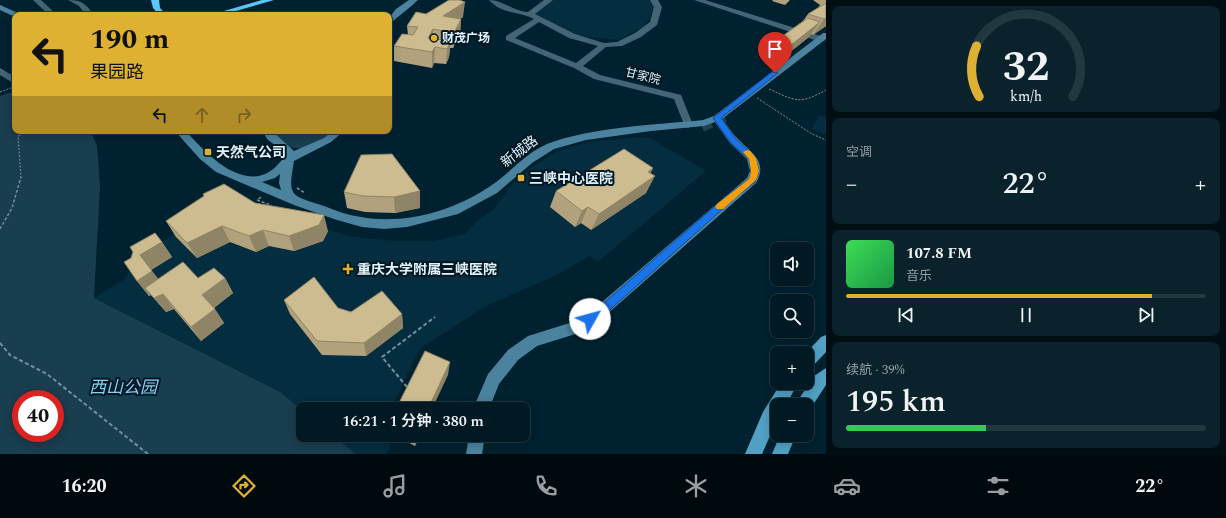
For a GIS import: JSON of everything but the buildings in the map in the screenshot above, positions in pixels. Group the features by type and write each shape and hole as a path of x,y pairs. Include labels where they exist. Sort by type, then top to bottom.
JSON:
{"highway":[{"path":"150,0 155,12"},
{"path":"155,0 157,8 160,12"},
{"path":"225,12 270,0"},
{"path":"234,12 278,0"}],"main road":[{"path":"392,19 399,11 414,0"},
{"path":"0,7 12,13"},
{"name":"新城路","path":"183,134 204,157 220,169 294,200 341,218 384,224 407,222 454,211 476,201 493,190 528,160 550,147 585,137 704,123 717,118 824,37"},
{"path":"484,402 493,379 513,355 533,341 580,326 600,312 752,180 755,171 752,158 734,141 717,118"},
{"path":"269,134 273,140 289,152 284,185 286,191 294,200"},
{"path":"241,178 267,178 281,168 289,159 324,143 333,138 336,134"},
{"path":"814,355 826,342"},
{"path":"808,398 819,381 826,375"},
{"path":"753,454 769,418 786,390"},
{"path":"474,454 475,442"},
{"path":"780,454 785,442"}],"street":[{"path":"37,0 50,12"},
{"path":"72,0 82,4 88,12"},
{"path":"493,0 517,14 530,14 572,36 604,44 619,44 638,35 654,23 658,7 654,0"},
{"path":"530,14 549,0"},
{"path":"698,0 824,37"},
{"name":"甘家院","path":"539,19 509,38 577,66 597,77 678,97 688,125"},
{"path":"577,66 604,44"},
{"path":"0,71 12,79"}],"path":[{"path":"759,85 796,101 804,102 826,90"},
{"path":"0,92 12,88"},
{"path":"749,93 812,134 826,140"},
{"path":"0,229 12,208 21,179 18,136 24,134"},
{"path":"296,187 305,194"},
{"path":"261,197 257,200 271,206"},
{"path":"411,392 382,357 435,317"},
{"path":"0,343 10,355 47,374 148,454"}],"shaded area":[{"path":"553,0 650,0 655,8 645,26 618,40 580,36 534,14"},
{"path":"819,115 826,117 826,135 812,129"},
{"name":"重庆大学附属三峡医院","path":"639,137 650,138 706,171 598,262 589,256 555,276 490,304 423,346 417,353 394,402 296,402 296,405 280,392 94,298 126,278 133,262 192,221 208,207 242,193 252,207 349,236 395,241 433,241 465,234 476,222 494,209 510,186 531,168 555,152 589,142"},
{"path":"341,442 382,442 391,445 386,454 356,454"}],"green space":[{"name":"西山公园","path":"12,92 12,134 92,134 97,146 100,186 94,298 280,392 296,405 296,442 341,442 356,454 0,454 0,96"},
{"path":"274,134 333,134 323,141 303,148 292,148 282,142"}],"tunnel":[{"path":"702,127 725,117"}],"slow traffic":[{"path":"720,207 752,180 755,171 752,158 747,152"}],"place":[{"name":"财茂广场","path":"434,38"},
{"name":"天然气公司","path":"208,152"},
{"name":"三峡中心医院","path":"521,178"},
{"name":"重庆大学附属三峡医院","path":"348,269"}],"route":[{"path":"590,319 752,180 755,171 752,158 724,130 717,118 775,73"}]}
